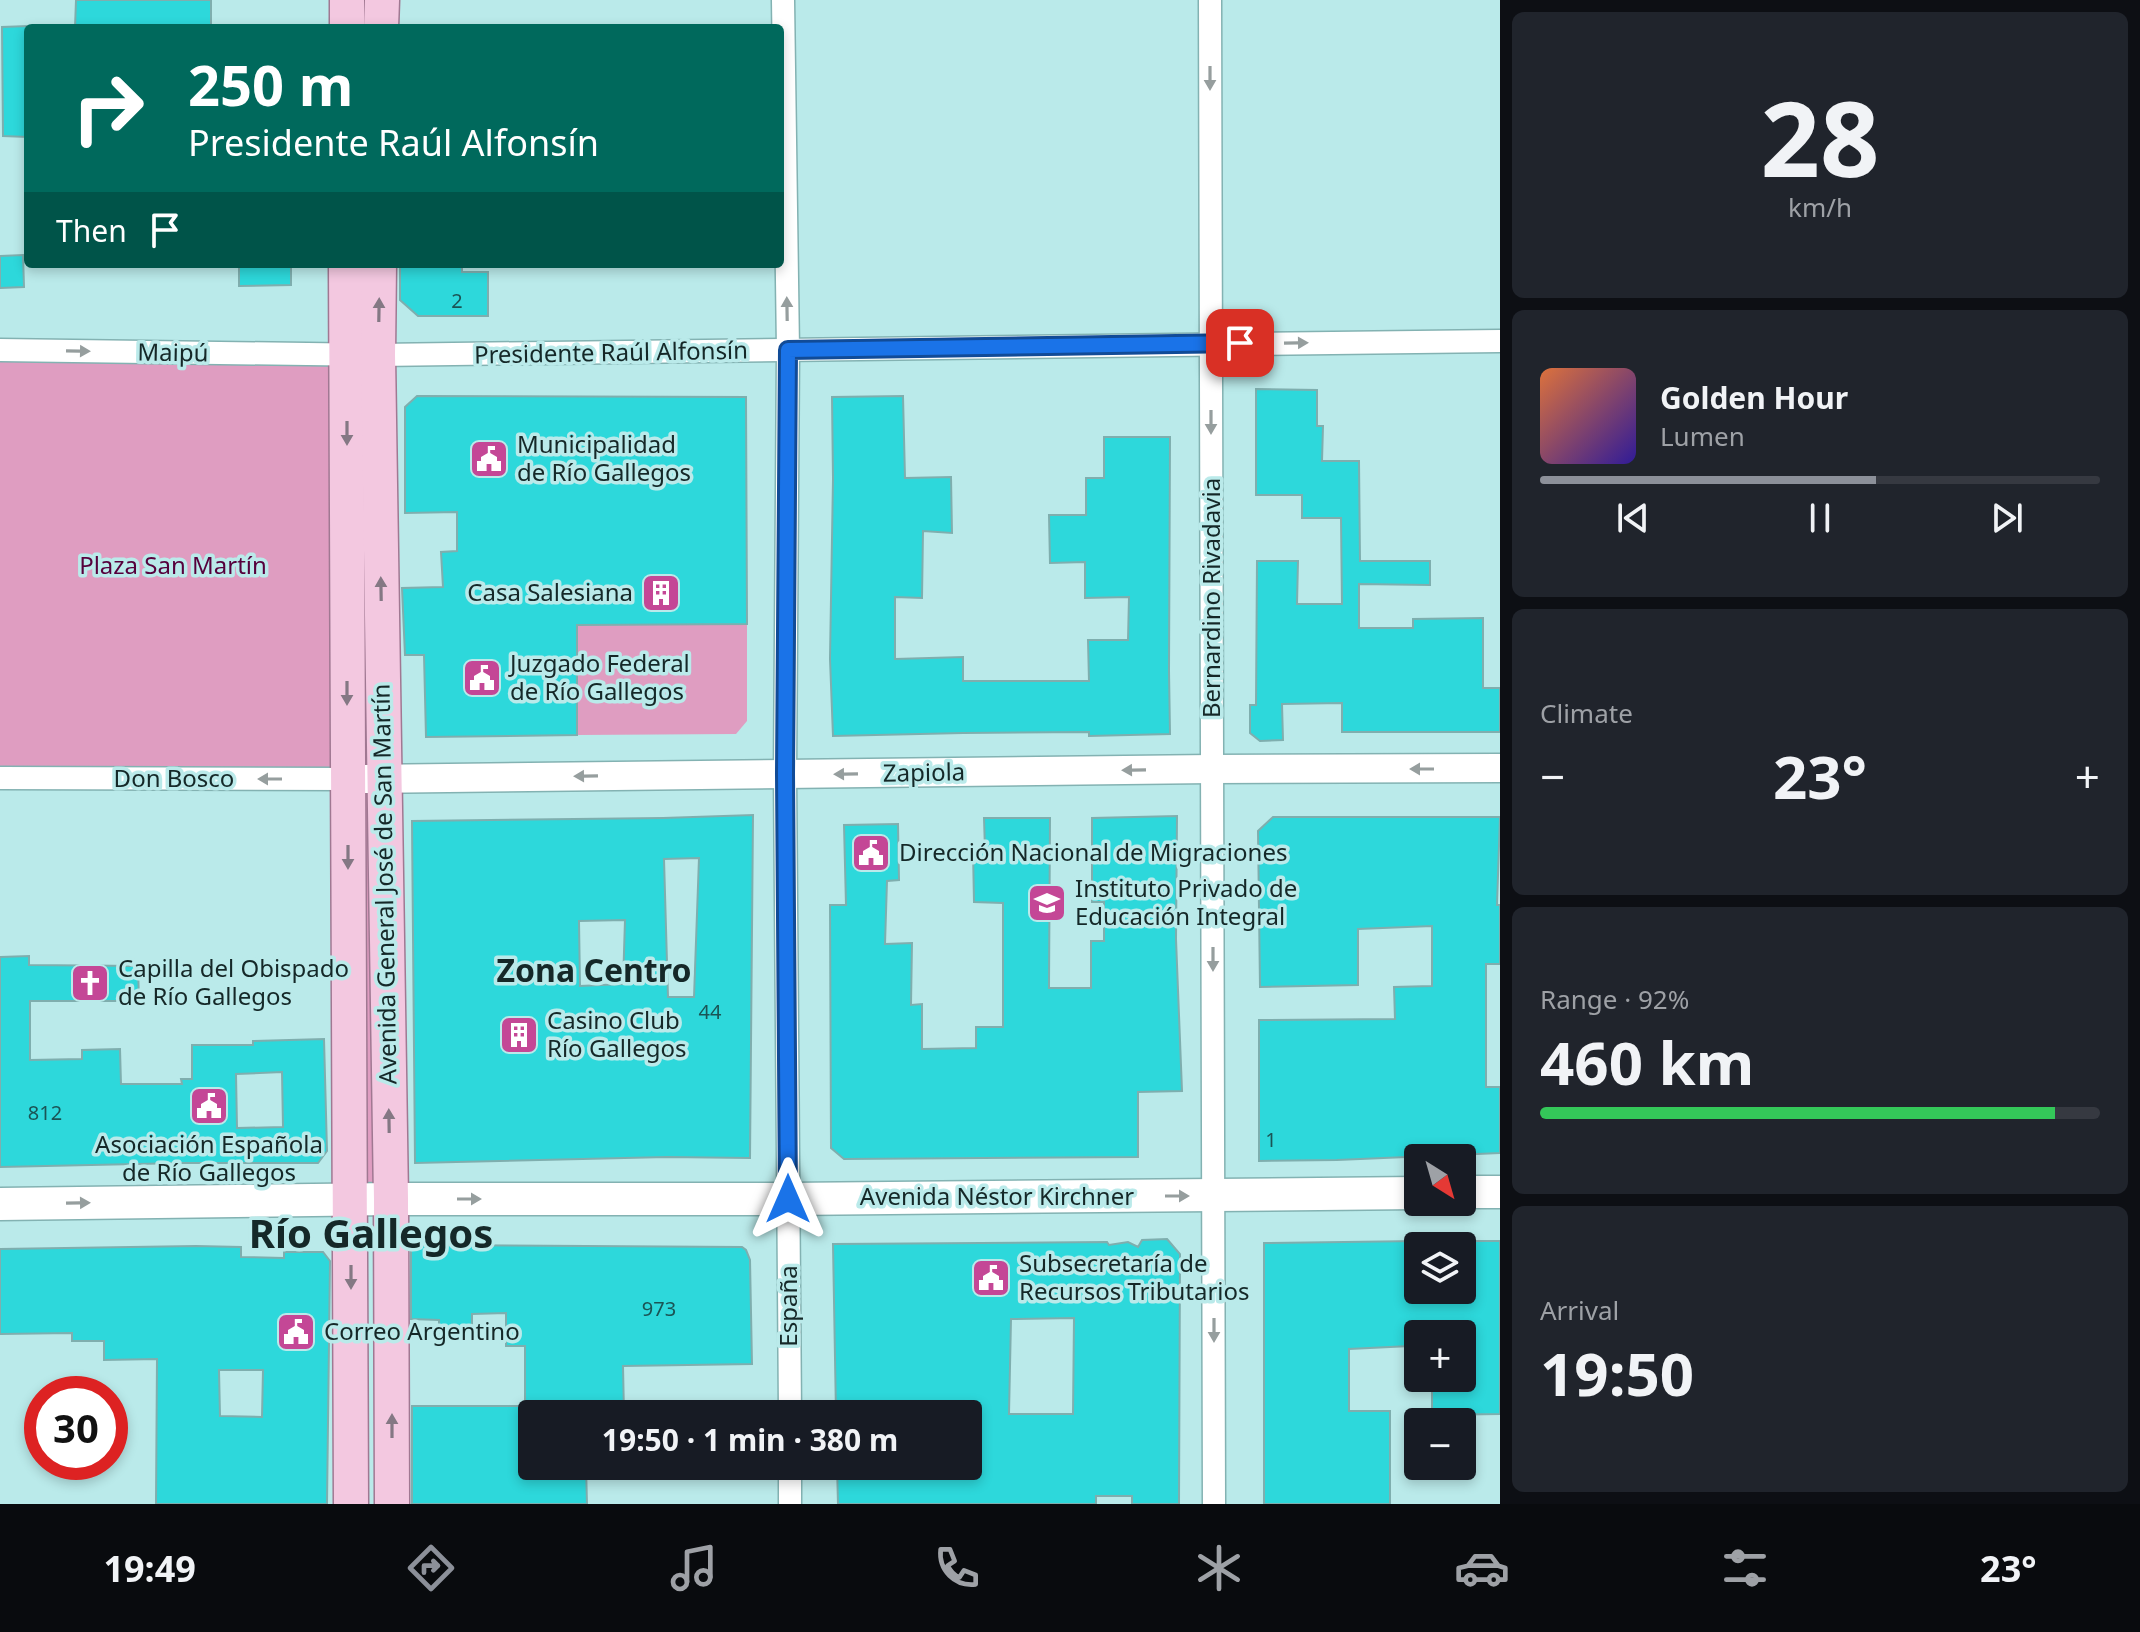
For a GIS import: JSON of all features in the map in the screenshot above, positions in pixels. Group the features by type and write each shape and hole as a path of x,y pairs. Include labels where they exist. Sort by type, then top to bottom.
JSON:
{"main road":[{"path":"347,0 347,24"},
{"path":"381,24 382,0"},
{"name":"Avenida General José de San Martín","path":"347,268 362,355 383,779 391,1199 392,1504"},
{"name":"Avenida General José de San Martín","path":"351,1504 348,779 362,355 378,268"},
{"path":"1476,1192 1500,1192"},
{"name":"Avenida Néstor Kirchner","path":"0,1204 1404,1193"}],"street":[{"name":"España","path":"783,0 783,24"},
{"name":"Bernardino Rivadavia","path":"1210,0 1214,1504"},
{"name":"España","path":"784,70 788,350 785,774 790,1400"},
{"name":"Presidente Raúl Alfonsín","path":"362,355 1500,341"},
{"name":"Maipú","path":"0,350 362,355"},
{"name":"Zapiola","path":"348,779 1500,768"},
{"name":"Don Bosco","path":"0,778 348,779"},
{"path":"790,1480 790,1504"}],"green space":[{"name":"Plaza San Martín","path":"0,350 346,355 348,779 0,778"},
{"path":"747,624 747,721 736,734 577,735 577,625"},
{"path":"372,792 381,1183 366,1191 359,794"}],"building":[{"path":"76,0 211,0 211,24 75,24"},
{"path":"24,26 24,137 3,136 2,27"},
{"path":"23,255 24,287 0,288 0,256"},
{"path":"239,268 291,268 291,285 239,286"},
{"path":"400,268 462,268 462,272 488,272 488,316 418,316 400,300"},
{"path":"1256,389 1317,390 1317,426 1323,426 1322,461 1359,461 1360,561 1430,561 1430,585 1359,584 1359,628 1413,628 1413,619 1483,618 1483,688 1500,688 1500,732 1342,732 1342,703 1282,704 1283,740 1260,741 1250,733 1250,705 1256,705 1257,561 1298,561 1297,604 1342,604 1341,518 1302,518 1302,495 1256,495"},
{"path":"417,396 746,397 747,624 577,625 577,735 426,737 424,655 405,655 402,588 443,587 441,552 457,551 457,512 405,513 405,407"},
{"path":"903,396 905,478 951,477 952,533 923,531 922,598 895,597 895,659 963,657 963,681 1089,681 1088,640 1128,640 1129,597 1085,598 1085,562 1050,563 1049,515 1086,515 1086,478 1104,478 1104,437 1170,437 1170,734 1089,736 1089,732 833,736 830,659 832,397"},
{"path":"753,815 750,1158 415,1163 412,821","holes":["699,858 694,997 668,997 664,859","625,920 623,984 580,986 579,921"]},
{"path":"1177,816 1176,939 1182,1091 1138,1092 1138,1157 844,1159 831,1148 830,905 846,905 844,825 898,824 899,880 887,881 885,944 912,943 911,1005 922,1004 922,1049 976,1048 976,1027 1003,1027 1003,903 974,902 973,851 985,850 984,818 1050,818 1049,988 1091,988 1091,941 1104,941 1104,902 1092,902 1092,818"},
{"path":"1273,817 1500,817 1497,905 1500,905 1500,964 1486,964 1486,1087 1500,1087 1500,1153 1476,1154 1476,1144 1404,1144 1404,1157 1259,1161 1259,1020 1395,1019 1394,987 1432,986 1432,926 1358,929 1358,985 1260,987 1258,831"},
{"path":"29,956 29,965 138,966 139,1001 30,1001 30,1060 82,1059 82,1050 120,1049 121,1084 182,1084 181,1079 192,1079 192,1045 253,1045 253,1041 324,1039 327,1151 318,1163 0,1167 0,957","holes":["282,1072 283,1127 237,1128 236,1074"]},
{"path":"1167,1239 1180,1254 1179,1504 1132,1504 1132,1496 1096,1496 1096,1504 838,1504 837,1480 982,1480 982,1400 836,1400 833,1244 1107,1242 1109,1245 1128,1242 1138,1247 1142,1240","holes":["1074,1318 1073,1414 1009,1414 1011,1319"]},
{"path":"1404,1241 1404,1304 1476,1304 1476,1241 1500,1241 1500,1414 1476,1414 1476,1408 1432,1408 1432,1392 1476,1392 1476,1320 1404,1320 1404,1346 1349,1349 1349,1411 1390,1411 1390,1504 1264,1504 1264,1243"},
{"path":"411,1245 742,1247 750,1260 752,1364 623,1366 624,1400 525,1400 525,1346 506,1346 506,1313 472,1314 472,1333 439,1333 439,1320 411,1319"},
{"path":"241,1247 241,1257 284,1258 284,1252 323,1252 330,1261 327,1504 156,1504 157,1359 104,1360 104,1341 72,1341 72,1333 0,1334 0,1249","holes":["219,1370 263,1370 262,1417 220,1416"]},
{"path":"412,1406 518,1406 518,1480 586,1480 587,1504 412,1504"}],"place":[{"name":"Municipalidad de Río Gallegos","path":"489,459"},
{"name":"Casa Salesiana","path":"661,593"},
{"name":"Juzgado Federal de Río Gallegos","path":"482,678"},
{"name":"Dirección Nacional de Migraciones","path":"871,853"},
{"name":"Instituto Privado de Educación Integral","path":"1047,903"},
{"name":"Capilla del Obispado de Río Gallegos","path":"90,983"},
{"name":"Casino Club Río Gallegos","path":"519,1035"},
{"name":"Asociación Española de Río Gallegos","path":"209,1106"},
{"name":"Subsecretaría de Recursos Tributarios","path":"991,1278"},
{"name":"Correo Argentino","path":"296,1332"}],"district":[{"name":"Zona Centro","path":"594,971"},
{"name":"Río Gallegos","path":"371,1234"}],"route":[{"path":"788,1199 785,774 788,350 1240,343"}]}
